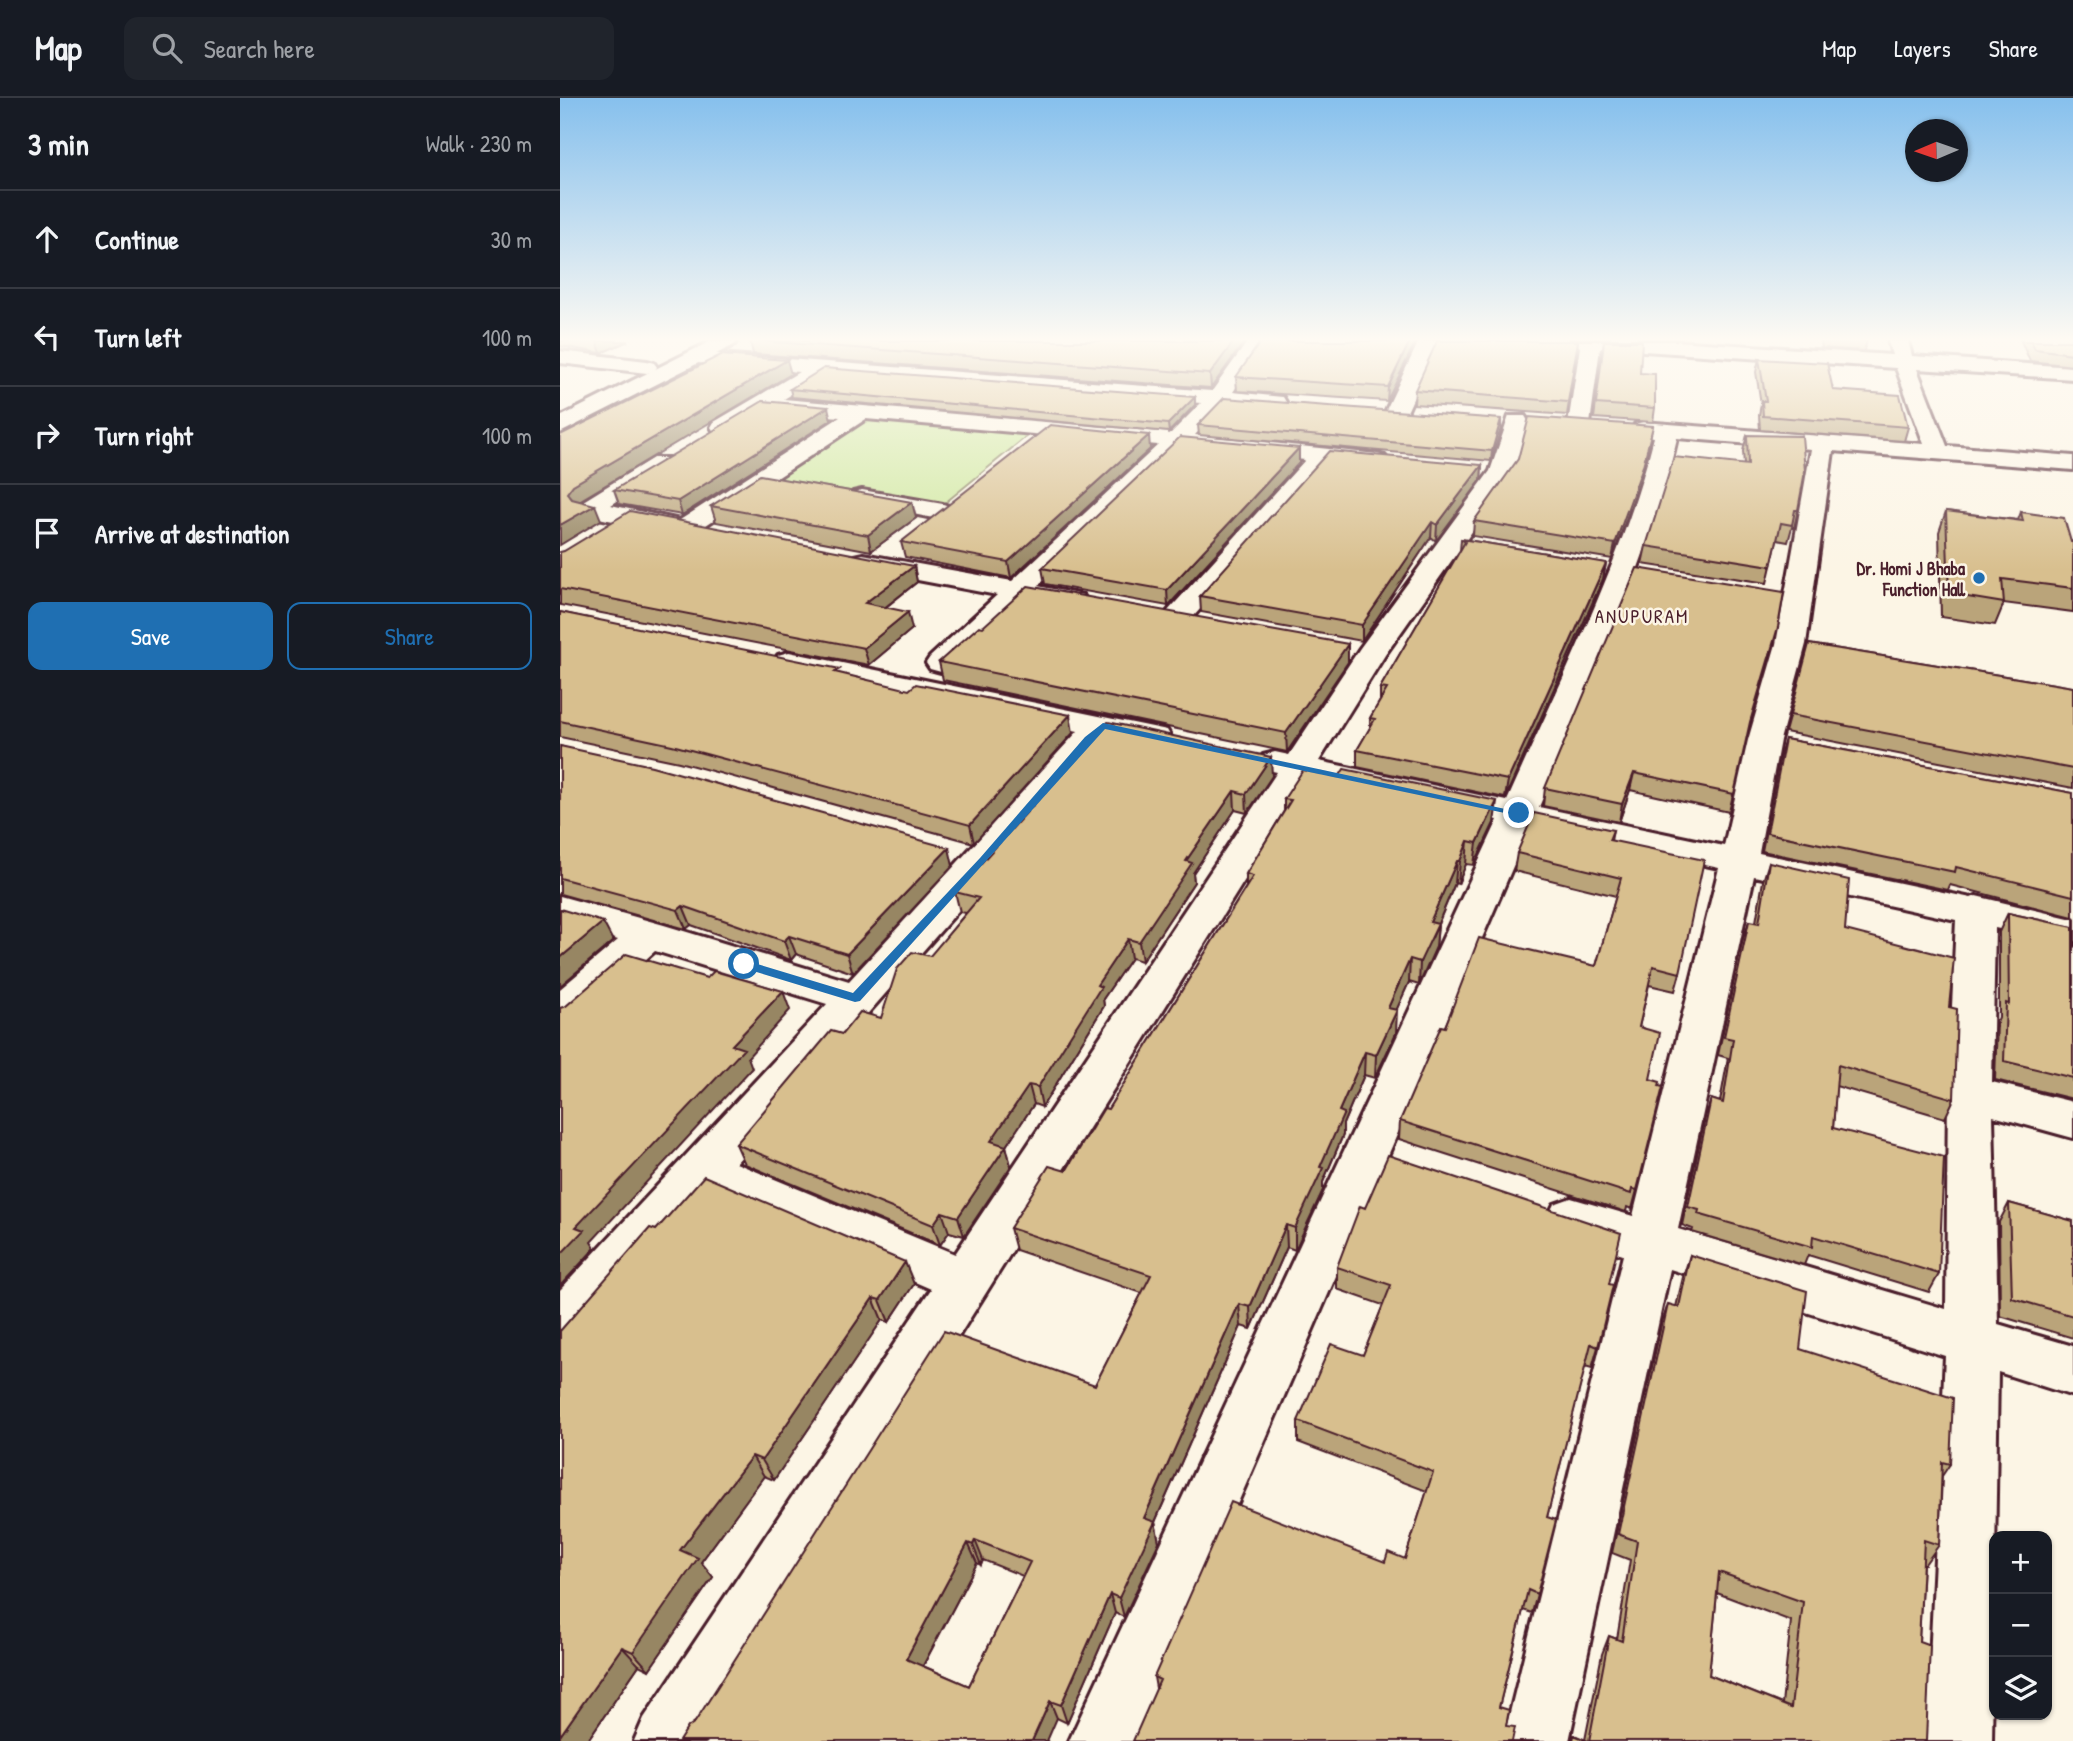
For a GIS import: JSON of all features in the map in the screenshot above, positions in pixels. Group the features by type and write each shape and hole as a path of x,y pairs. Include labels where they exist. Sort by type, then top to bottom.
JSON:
{"street":[{"path":"723,535 589,508 739,418"},
{"path":"685,528 853,418"},
{"path":"905,418 1177,440 1405,463"},
{"path":"916,687 1199,418"},
{"path":"1579,424 1580,418"},
{"path":"1925,418 1939,454"},
{"path":"667,1741 1298,767 1358,652 1464,545 1488,471 1526,421 2073,463"},
{"path":"1016,454 1047,429"},
{"path":"1102,1741 1386,1156 1519,813 1624,571 1656,481 1667,430"},
{"path":"1536,1741 1739,860 1805,647 1786,597 1823,444"},
{"path":"1176,619 1322,456"},
{"path":"760,479 799,486"},
{"path":"838,493 943,512"},
{"path":"921,529 964,495"},
{"path":"594,538 629,517"},
{"path":"877,564 899,547"},
{"path":"839,557 1096,605"},
{"path":"766,657 1181,742"},
{"path":"560,1326 983,860 1088,739 1103,726"},
{"path":"1246,756 1976,909 2073,932"},
{"path":"944,849 983,860"},
{"path":"560,909 855,998"},
{"path":"1959,1741 1972,1339 1970,1093 1976,909"},
{"path":"560,1012 650,934"},
{"path":"1970,1093 2073,1120"},
{"path":"702,1169 965,1281"},
{"path":"1534,1205 1649,1243 2073,1370"}],"green space":[{"path":"862,418 1033,431 940,507 770,477"}],"building":[{"path":"595,418 688,418 573,485 567,493 572,499 595,505 560,525 560,435"},
{"path":"735,418 811,418 678,501 614,490"},
{"path":"1100,418 1174,418 1168,424"},
{"path":"1205,418 1501,419 1492,451 1198,425"},
{"path":"1529,418 1653,426 1643,466 1615,544 1474,521 1518,459"},
{"path":"1785,418 1906,418 1908,427"},
{"path":"1050,425 1149,435 1008,562 901,542"},
{"path":"1747,435 1802,436 1805,471 1798,510 1795,510 1792,525 1781,523 1771,566 1646,546 1674,457 1748,465"},
{"path":"1180,437 1299,448 1167,590 1042,568"},
{"path":"1329,451 1482,465 1437,525 1432,522 1362,625 1200,596"},
{"path":"760,475 912,502 868,535 711,506"},
{"path":"630,511 914,566 865,603 908,612 864,648 560,589 560,552"},
{"path":"1946,511 2023,521 2021,512 2064,518 2073,542 2073,588 2002,579 2004,603 1949,594"},
{"path":"1461,539 1606,563 1508,780 1357,750 1375,719 1370,718 1387,689 1380,688 1465,542"},
{"path":"1637,568 1784,592 1778,627 1750,722 1734,794 1634,773 1622,804 1545,788"},
{"path":"1028,586 1348,644 1286,733 939,662"},
{"path":"560,612 840,669 835,672 909,690 916,684 1070,715 970,825 672,745 560,721"},
{"path":"1809,644 2073,687 2073,769 1790,715"},
{"path":"1108,722 1271,757 1246,794 1234,791 1186,861 1192,863 1139,942 1128,939 1097,985 1101,987 1038,1087 1029,1085 991,1141 1006,1146 958,1217 942,1212 933,1225 736,1144 831,1031 842,1034 860,1012 881,1018 897,969 912,952 930,956 979,898 955,892"},
{"path":"1785,739 2073,793 2073,896 1956,867 1955,872 1767,833"},
{"path":"560,746 652,766 949,848 847,954 789,936 784,941 683,906 678,910 560,878"},
{"path":"1344,769 1497,801 1477,843 1468,841 1460,861 1457,861 1430,922 1438,924 1420,962 1410,959 1388,1008 1397,1010 1376,1055 1365,1052 1339,1111 1344,1113 1320,1167 1323,1168 1295,1228 1286,1225 1250,1307 1239,1304 1144,1518 1155,1522 1119,1598 1110,1594 1061,1705 1050,1701 1032,1741 679,1741 688,1727 695,1722 944,1331 1095,1385 1151,1275 1010,1228 1049,1166 1066,1171 1104,1108 1108,1109 1253,876 1246,874 1291,800 1284,799 1303,770 1339,777","holes":["975,1540 1030,1562 969,1686 906,1659 968,1543 973,1545"]},
{"path":"1534,813 1613,830 1609,840 1704,860 1680,973 1653,966 1639,1027 1660,1033 1650,1079 1660,1082 1659,1086 1663,1087 1637,1190 1632,1189 1631,1194 1400,1121 1441,1026 1445,1027 1479,938 1596,966 1621,878 1517,853"},
{"path":"1769,862 1849,880 1845,930 1954,958 1949,1007 1957,1009 1954,1099 1838,1065 1833,1128 1944,1157 1939,1274 1813,1236 1812,1247 1698,1214 1699,1210 1688,1207 1711,1099 1723,1103 1733,1039 1724,1037 1749,921 1759,923"},
{"path":"560,909 603,922 560,958"},
{"path":"2008,913 2073,927 2073,1078 2004,1061 2006,1003 2009,1004"},
{"path":"626,954 707,978 714,971 783,991 732,1045 744,1049 576,1227 584,1230 560,1255 560,1008 566,1006"},
{"path":"1388,1155 1621,1233 1609,1284 1613,1285 1598,1347 1591,1344 1547,1517 1556,1520 1537,1594 1528,1590 1499,1707 1509,1710 1506,1726 1515,1727 1512,1741 1133,1741 1160,1680 1154,1677 1231,1502 1385,1562 1388,1552 1405,1559 1433,1472 1298,1421 1331,1344 1363,1355 1391,1285 1337,1267 1360,1206 1365,1208"},
{"path":"704,1176 905,1262 880,1300 873,1298 762,1460 752,1456 680,1550 698,1558 633,1652 622,1647 560,1736 560,1331 650,1228 656,1230"},
{"path":"2009,1203 2073,1221 2073,1316 2012,1298"},
{"path":"1690,1255 1807,1291 1800,1349 1953,1398 1950,1464 1942,1462 1939,1545 1924,1540 1919,1641 1930,1645 1926,1741 1589,1741 1609,1636 1622,1641 1637,1541 1618,1534 1668,1304 1679,1307","holes":["1719,1572 1803,1602 1791,1708 1709,1675"]},
{"path":"1574,1735 1588,1741 1573,1741"}],"place":[{"name":"Dr. Homi J Bhaba Function Hall","path":"1979,578"}],"district":[{"name":"ANUPURAM","path":"1642,616"}],"route":[{"path":"744,964 855,998 983,860 1088,739 1103,726 1519,813"}]}
